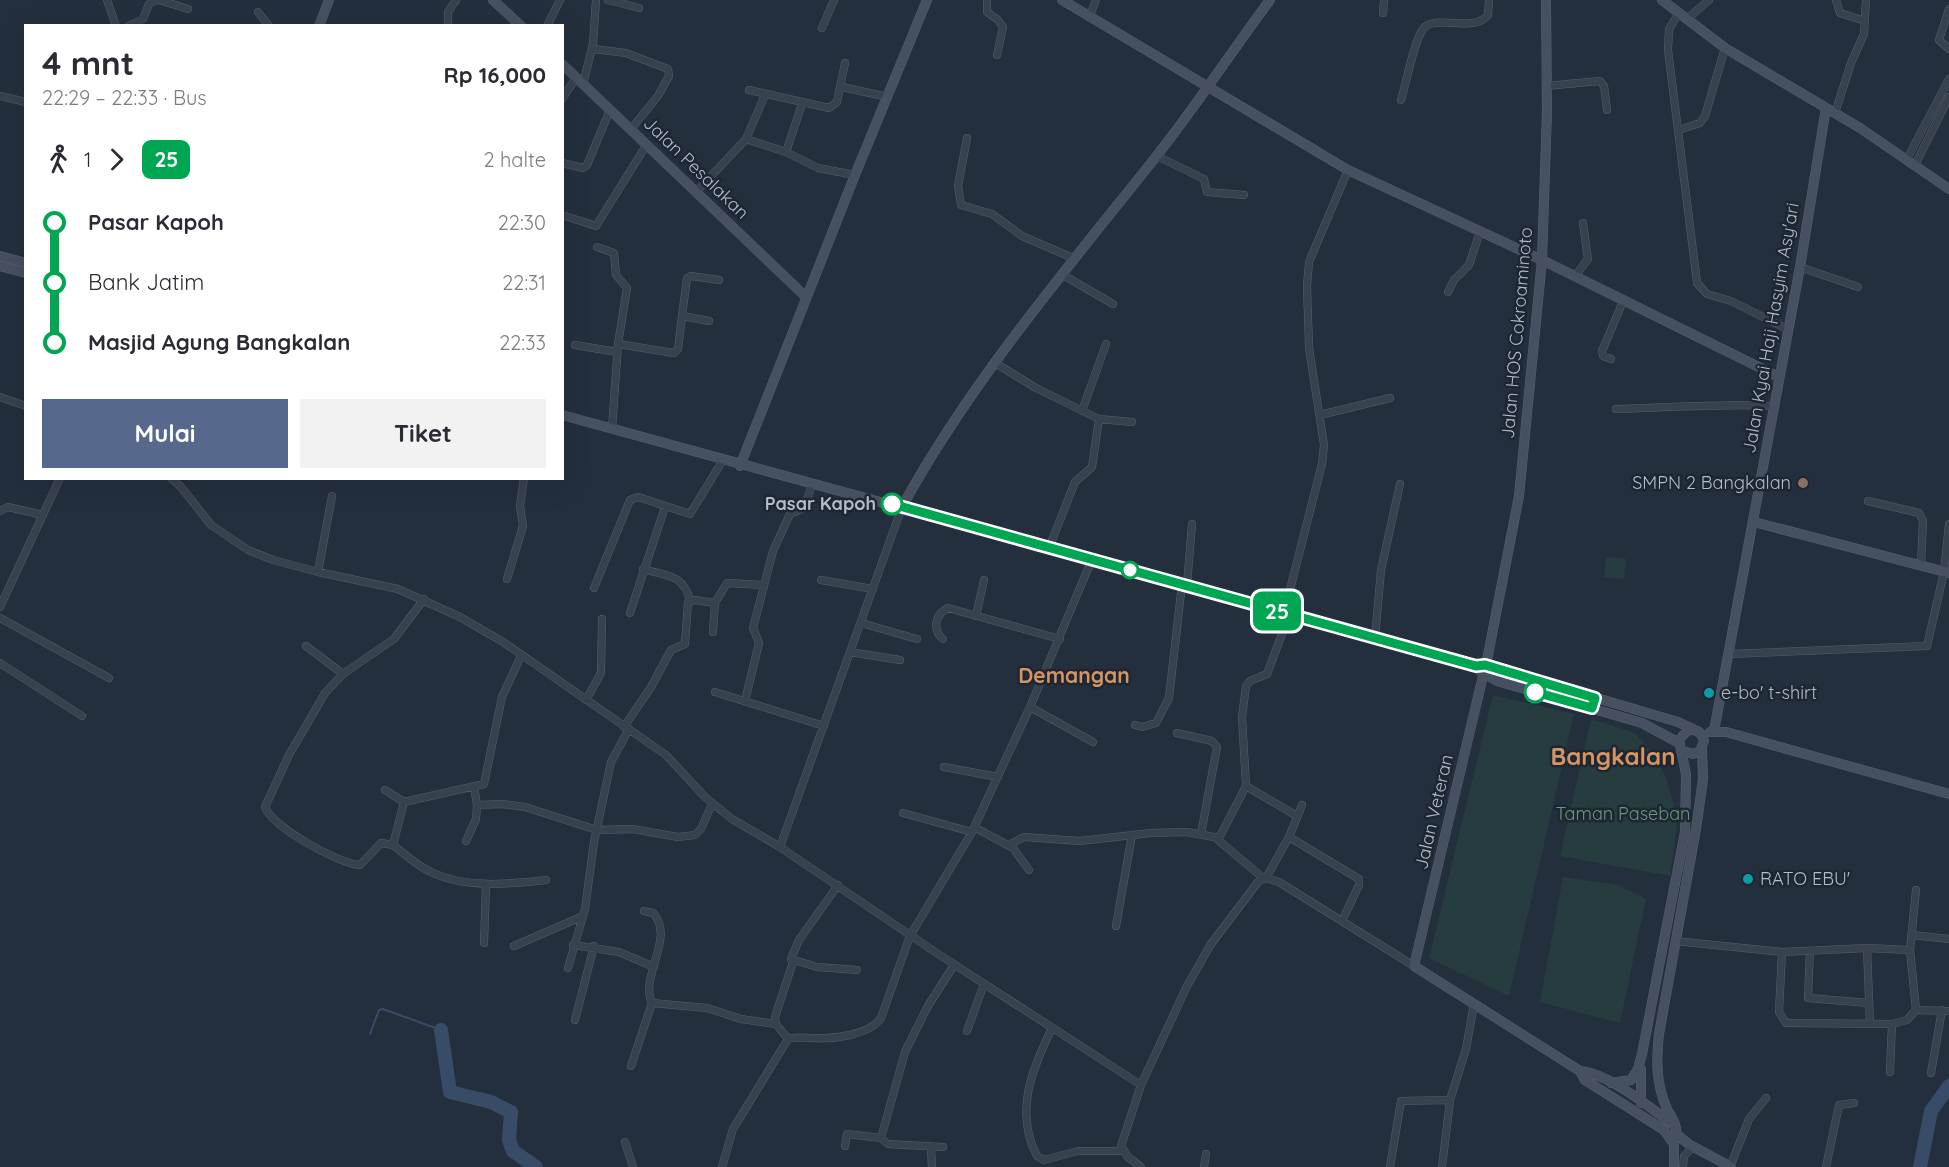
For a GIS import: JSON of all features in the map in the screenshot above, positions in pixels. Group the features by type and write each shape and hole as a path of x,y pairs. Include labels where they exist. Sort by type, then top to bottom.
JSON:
{"street":[{"path":"106,0 115,24"},
{"path":"132,24 143,19 149,4 158,0 188,9"},
{"path":"321,24 329,0"},
{"path":"448,24 448,12 456,0"},
{"path":"493,0 504,4 519,24"},
{"path":"548,24 560,0"},
{"path":"564,97 580,81 593,49 596,0"},
{"path":"608,0 639,8"},
{"path":"822,28 834,0"},
{"path":"740,466 927,0"},
{"path":"987,0 987,12 1003,27 997,55"},
{"path":"1062,0 1207,84 1348,170 1542,260 1779,377"},
{"path":"1090,15 1096,0"},
{"path":"780,847 902,507 920,474 995,363 1157,156 1270,0"},
{"path":"1383,13 1384,0"},
{"path":"1401,100 1421,31 1433,23 1479,22 1488,15 1489,0"},
{"name":"Jalan HOS Cokroaminoto","path":"1481,665 1519,496 1542,260 1546,0"},
{"path":"1662,0 1725,48 1830,110 1949,189"},
{"path":"1709,0 1683,16 1670,29 1668,50 1693,262 1700,289 1788,329"},
{"path":"1836,0 1840,13 1865,21"},
{"path":"1830,110 1864,34 1866,0"},
{"path":"1949,9 1939,40 1949,49"},
{"path":"258,12 267,24"},
{"path":"1679,130 1703,120 1725,48"},
{"path":"593,49 626,53 668,69 669,76 658,96 631,129"},
{"path":"749,90 802,104 834,107 842,87 845,63"},
{"name":"Jalan Pesalakan","path":"564,66 806,297"},
{"path":"1911,162 1949,79"},
{"path":"1546,86 1600,81 1604,86 1607,110"},
{"path":"842,87 888,97"},
{"path":"697,191 746,139 765,95"},
{"path":"0,96 24,102"},
{"path":"1911,162 1949,98"},
{"path":"786,152 802,104"},
{"path":"564,163 583,168 587,165 610,110"},
{"name":"Jalan Kyai Haji Hasyim Asy'ari","path":"1714,730 1830,110"},
{"path":"967,138 958,186 961,205 992,214 1022,236 1075,259"},
{"path":"746,139 786,152 818,168 855,175"},
{"path":"564,215 596,226 647,144"},
{"path":"1157,156 1204,179 1207,192 1244,195"},
{"path":"1217,839 1246,786 1242,717 1246,686 1250,681 1268,674 1286,614 1322,464 1324,445 1306,320 1309,262 1348,170"},
{"path":"1575,276 1588,259 1583,223"},
{"path":"1448,292 1454,280 1469,266 1480,232"},
{"path":"597,247 614,253 616,275 626,285 618,348 612,429"},
{"path":"3,262 24,263"},
{"path":"3,262 24,272"},
{"path":"1800,267 1858,287"},
{"path":"1063,274 1113,304"},
{"path":"575,345 674,353 678,349 687,278 691,276 719,280"},
{"path":"1611,359 1603,356 1602,351 1624,300"},
{"path":"682,316 709,321"},
{"path":"1082,411 1106,344"},
{"path":"995,363 1036,388 1099,419 1132,422"},
{"path":"0,397 24,405"},
{"path":"1320,416 1390,398"},
{"path":"1616,408 1661,408 1686,404 1774,406"},
{"path":"564,416 740,466 902,507 1286,614 1481,665 1678,722 1697,732 1704,741 1702,748 1703,779 1659,1034 1657,1066 1677,1165"},
{"path":"1049,548 1075,482 1092,467 1099,419"},
{"path":"594,588 630,500 638,496 685,514 694,510 723,460"},
{"path":"0,607 59,480"},
{"path":"173,480 224,536 273,560 318,572 376,583 424,599 481,628 674,761 712,804 732,819 780,847 910,936 1141,1085"},
{"path":"507,579 523,526 520,506 524,480"},
{"path":"1375,638 1381,570 1400,484"},
{"path":"745,701 759,643 753,628 778,539 792,512 804,508 812,485"},
{"path":"318,572 332,496"},
{"path":"1868,501 1919,513 1923,521 1921,566"},
{"path":"0,511 8,507 43,515"},
{"path":"630,613 665,507"},
{"path":"1754,522 1946,572"},
{"path":"1135,725 1142,727 1156,723 1169,698 1192,524"},
{"path":"1728,654 1924,648 1929,644 1946,572 1949,524"},
{"path":"788,1039 834,1037 862,1031 879,1022 910,936 973,830 1060,639 1092,560"},
{"path":"568,968 583,916 611,762 626,728 670,650 685,644 687,606 690,600 685,585 680,580 643,569"},
{"path":"821,580 873,589"},
{"path":"976,616 984,580"},
{"path":"712,632 716,603 727,583 764,585"},
{"path":"424,599 394,639 343,674 325,693 307,722 266,802 266,809 285,829 356,865 364,863 381,843 393,845 430,872 447,878 486,884 546,880"},
{"path":"690,600 716,603"},
{"path":"944,639 935,630 945,609 1060,639"},
{"path":"0,618 109,678"},
{"path":"586,700 601,673 602,620"},
{"path":"861,623 917,639"},
{"path":"306,646 343,674"},
{"path":"850,652 900,660"},
{"path":"385,790 404,802 474,787 486,782 502,697 521,656"},
{"path":"0,663 82,716"},
{"name":"Jalan Veteran","path":"1414,966 1483,675 1481,665"},
{"path":"1483,675 1655,728 1693,754 1702,748"},
{"path":"715,692 824,726"},
{"path":"1592,708 1595,698"},
{"path":"1030,707 1093,742"},
{"path":"1646,1117 1640,1100 1642,1054 1685,832 1686,774 1681,747 1682,733 1714,730 1949,794"},
{"path":"1177,733 1212,741 1217,747 1201,834"},
{"path":"944,766 998,777"},
{"path":"1246,786 1298,816"},
{"path":"466,841 476,819 477,805 474,787"},
{"path":"393,845 404,802"},
{"path":"477,805 502,804 525,807 597,830 633,829 687,837 695,835 700,829 712,804"},
{"path":"1141,1167 1123,1151 1121,1140 1141,1085 1202,958 1258,882 1265,878 1289,837 1302,805"},
{"path":"903,813 973,830 1009,845 1021,856 1029,870"},
{"path":"1009,845 1024,837 1080,841 1187,832 1217,839 1236,858 1265,878 1279,882 1342,921 1580,1071 1586,1080 1693,1147 1731,1167 1749,1119 1766,1098"},
{"path":"1116,926 1132,835"},
{"path":"1289,837 1359,879 1359,885 1342,921"},
{"path":"484,943 486,884"},
{"path":"788,1039 776,1024 775,1017 793,962 791,956 799,940 838,885"},
{"path":"1782,952 1779,1012 1785,1022 1892,1024 1908,1020 1916,1010 1910,950 1916,890"},
{"path":"631,1066 652,1003 649,996 660,925 653,913 644,911"},
{"path":"514,946 583,916"},
{"path":"1912,935 1949,939"},
{"path":"1675,941 1782,952 1867,948 1910,950"},
{"path":"573,945 594,946 619,952 654,967"},
{"path":"575,1020 594,946"},
{"path":"1867,948 1870,1024"},
{"path":"1810,952 1808,998 1869,1003"},
{"path":"793,962 817,967 857,970"},
{"path":"881,1138 905,1052 928,1006 954,964"},
{"path":"967,1032 984,984"},
{"path":"652,1003 707,1008 741,1019 776,1024"},
{"path":"1442,1167 1450,1100 1466,1049 1474,1004"},
{"path":"1916,1010 1946,1010 1931,1073"},
{"path":"1890,1072 1892,1024"},
{"path":"1052,1028 1034,1063 1025,1119 1032,1146 1044,1160 1078,1151 1123,1151"},
{"path":"722,1167 733,1130 788,1039"},
{"path":"1611,1083 1631,1080 1642,1054"},
{"path":"1580,1071 1590,1072 1640,1100 1671,1132"},
{"path":"1390,1167 1401,1101 1450,1100"},
{"path":"1826,1167 1839,1105 1854,1103"},
{"path":"845,1146 847,1134 881,1138 888,1144 944,1147"},
{"path":"625,1142 633,1167"},
{"path":"931,1147 932,1167"},
{"path":"1677,1165 1693,1147"},
{"path":"1204,1167 1206,1154"},
{"path":"1039,1167 1040,1158"}],"green space":[{"path":"1606,557 1626,559 1624,579 1604,577"},
{"path":"1493,695 1574,714 1509,996 1429,958"},
{"name":"Taman Paseban","path":"1591,719 1635,733 1656,757 1666,778 1678,819 1670,876 1560,856"},
{"path":"1563,877 1618,885 1646,899 1620,1023 1540,1002"}],"waterway":[{"path":"370,1034 379,1010 383,1009 441,1030"},
{"path":"441,1030 450,1092 491,1102 511,1112 509,1140 513,1151 536,1167"},
{"path":"1920,1167 1931,1111 1949,1086"}],"bus line":[{"name":"25","path":"892,504 1476,666 1485,665 1595,698 1592,708 1535,692"}],"place":[{"name":"SMPN 2 Bangkalan","path":"1803,483"},
{"name":"Pasar Kapoh","path":"892,504"},
{"name":"e-bo' t-shirt","path":"1709,693"},
{"name":"RATO EBU'","path":"1748,879"}],"district":[{"name":"Demangan","path":"1074,676"},
{"name":"Bangkalan","path":"1613,757"}]}
